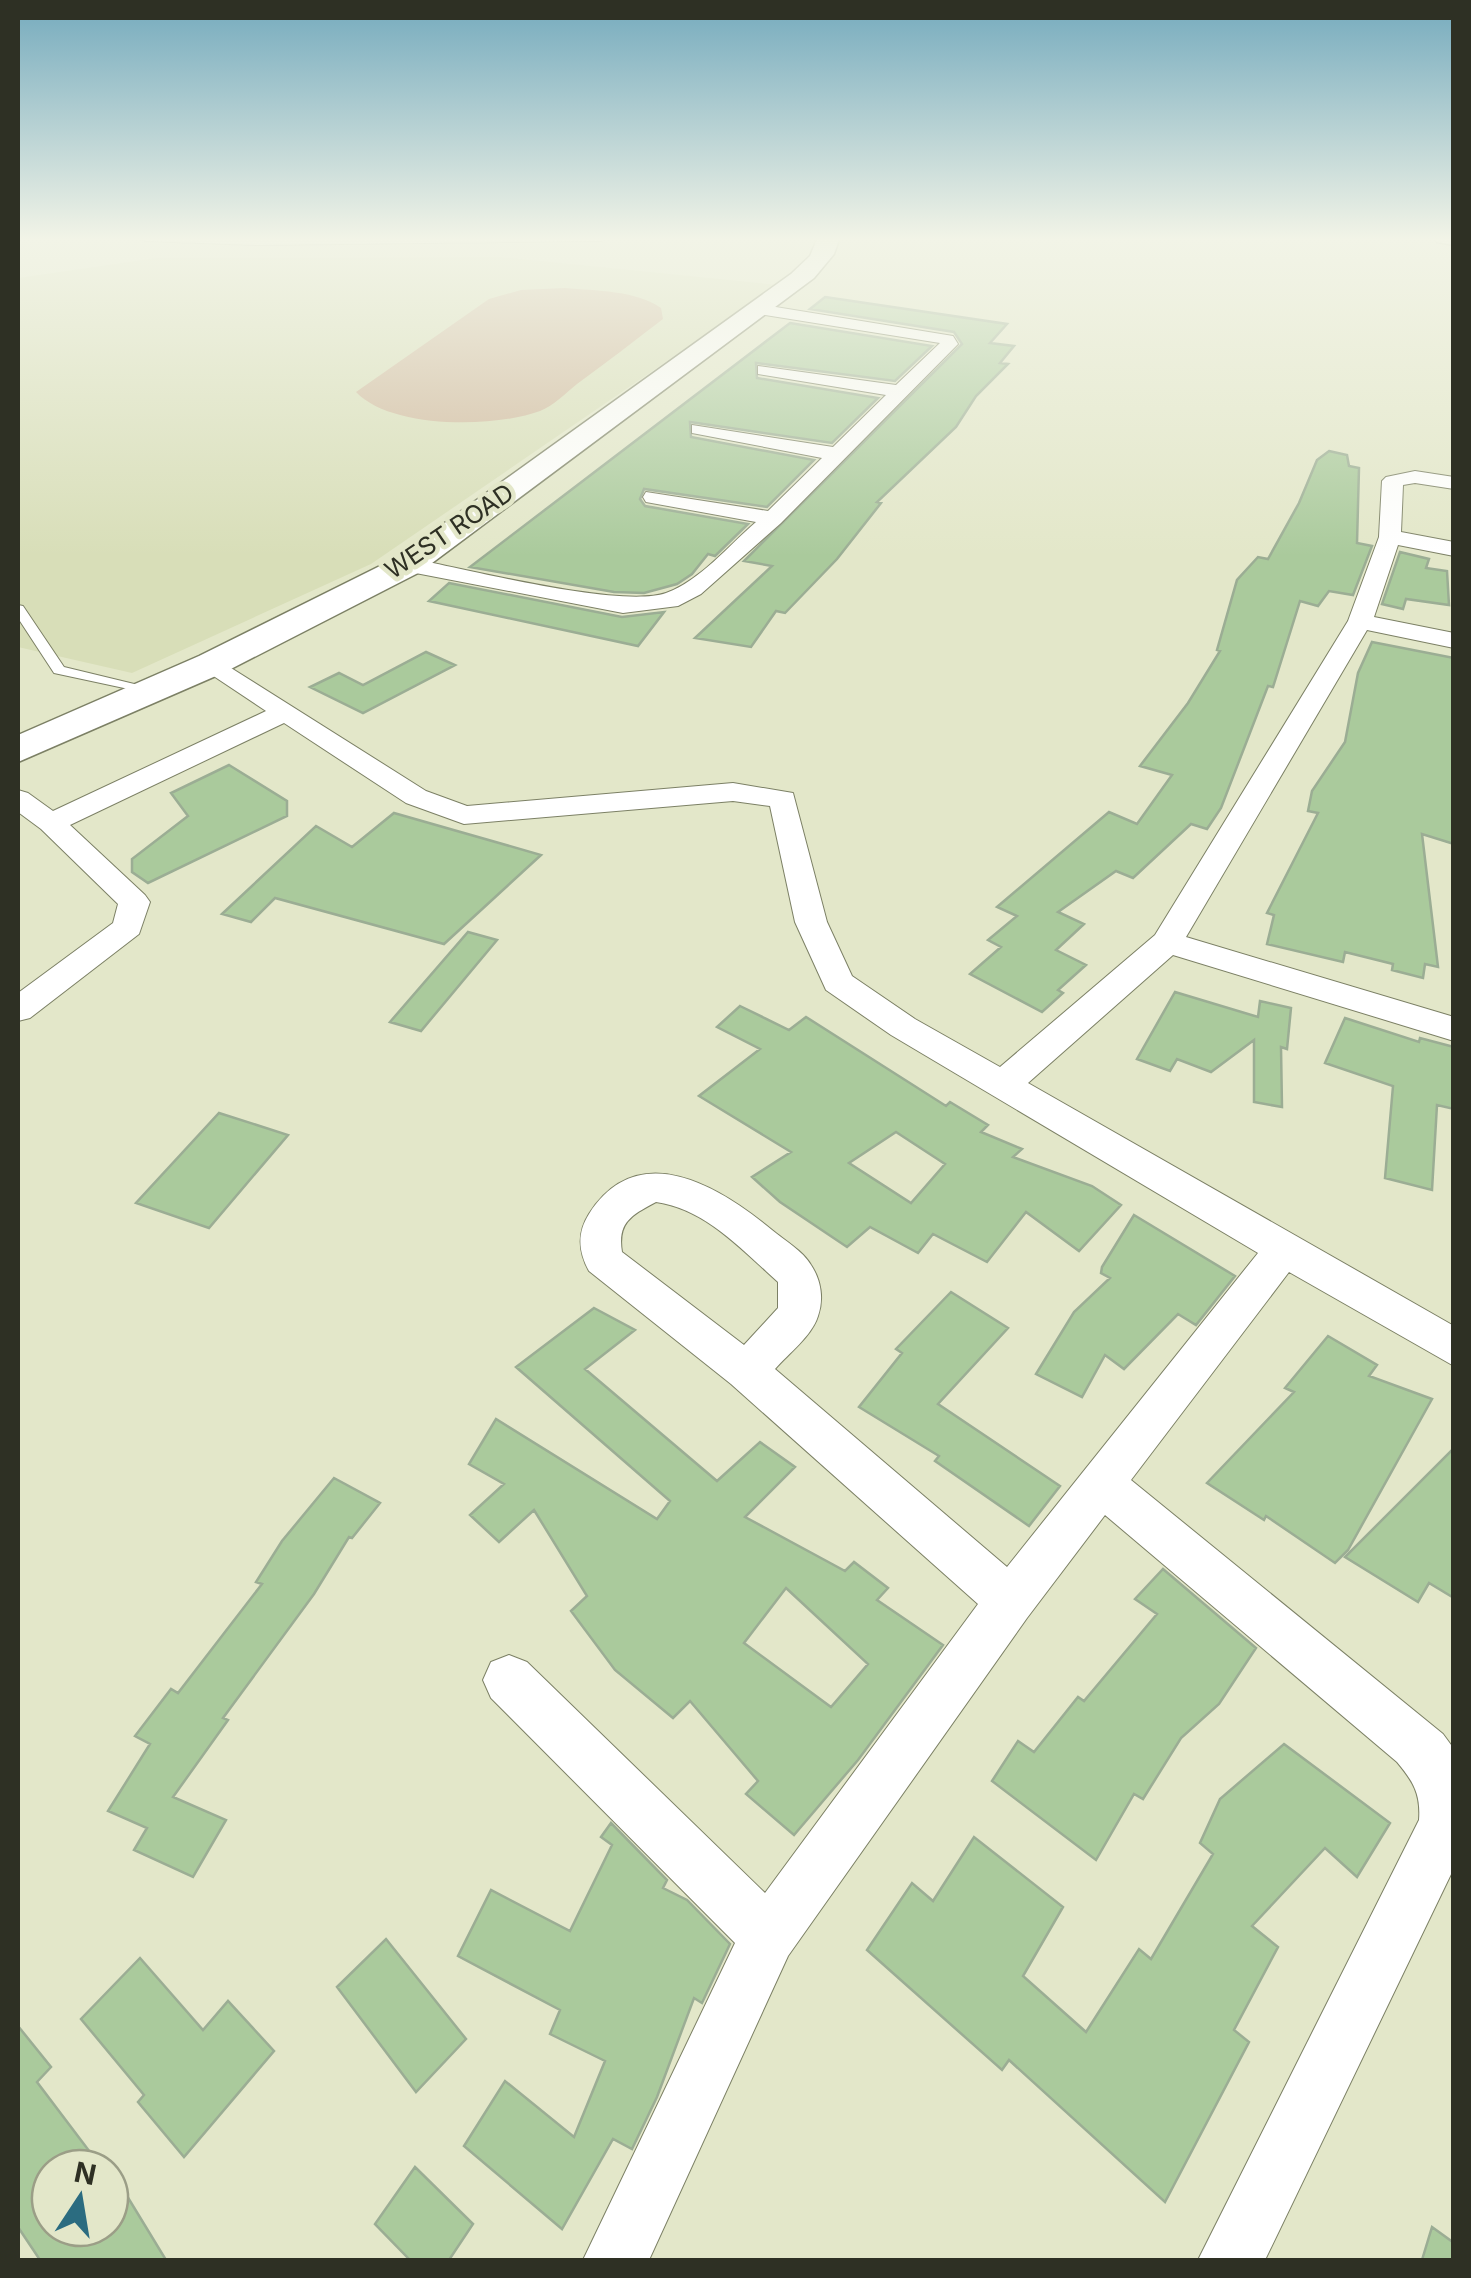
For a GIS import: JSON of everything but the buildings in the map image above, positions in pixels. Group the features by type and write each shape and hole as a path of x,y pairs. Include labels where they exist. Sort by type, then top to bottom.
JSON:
{"street":[{"name":"WEST ROAD","path":"18,750 212,664 408,565 711,343"},
{"path":"408,565 576,598 645,605 669,601 694,590 773,518 946,350 947,343"},
{"path":"764,370 902,392"},
{"path":"699,429 836,454"},
{"path":"1003,1085 1167,942 1360,621 1390,537 1393,481 1415,477 1454,483"},
{"path":"634,514 659,492 773,518"},
{"path":"1390,537 1454,549"},
{"path":"1360,621 1454,641"},
{"path":"212,664 416,797 464,815 518,814 733,792 784,798 810,922 838,982 903,1028 1454,1348"},
{"path":"51,823 286,712"},
{"path":"18,799 51,823 134,902 128,927 18,1010"},
{"path":"1167,942 1454,1029"},
{"path":"746,1371 798,1315 800,1289 795,1273 724,1212 684,1191 652,1187 615,1206 599,1232 603,1260 746,1371 1010,1601"},
{"path":"616,2260 768,1936 1010,1601 1104,1486 1284,1249"},
{"path":"1104,1486 1416,1743 1442,1773 1449,1801 1446,1824 1230,2260"},
{"path":"509,1680 768,1936"}],"lane":[{"path":"18,609 59,670 152,690"}],"shaded area":[{"path":"18,343 693,343 371,564 132,673 18,647"},
{"path":"426,343 631,343 550,406 520,417 471,422 417,419 372,404 356,392"}]}
